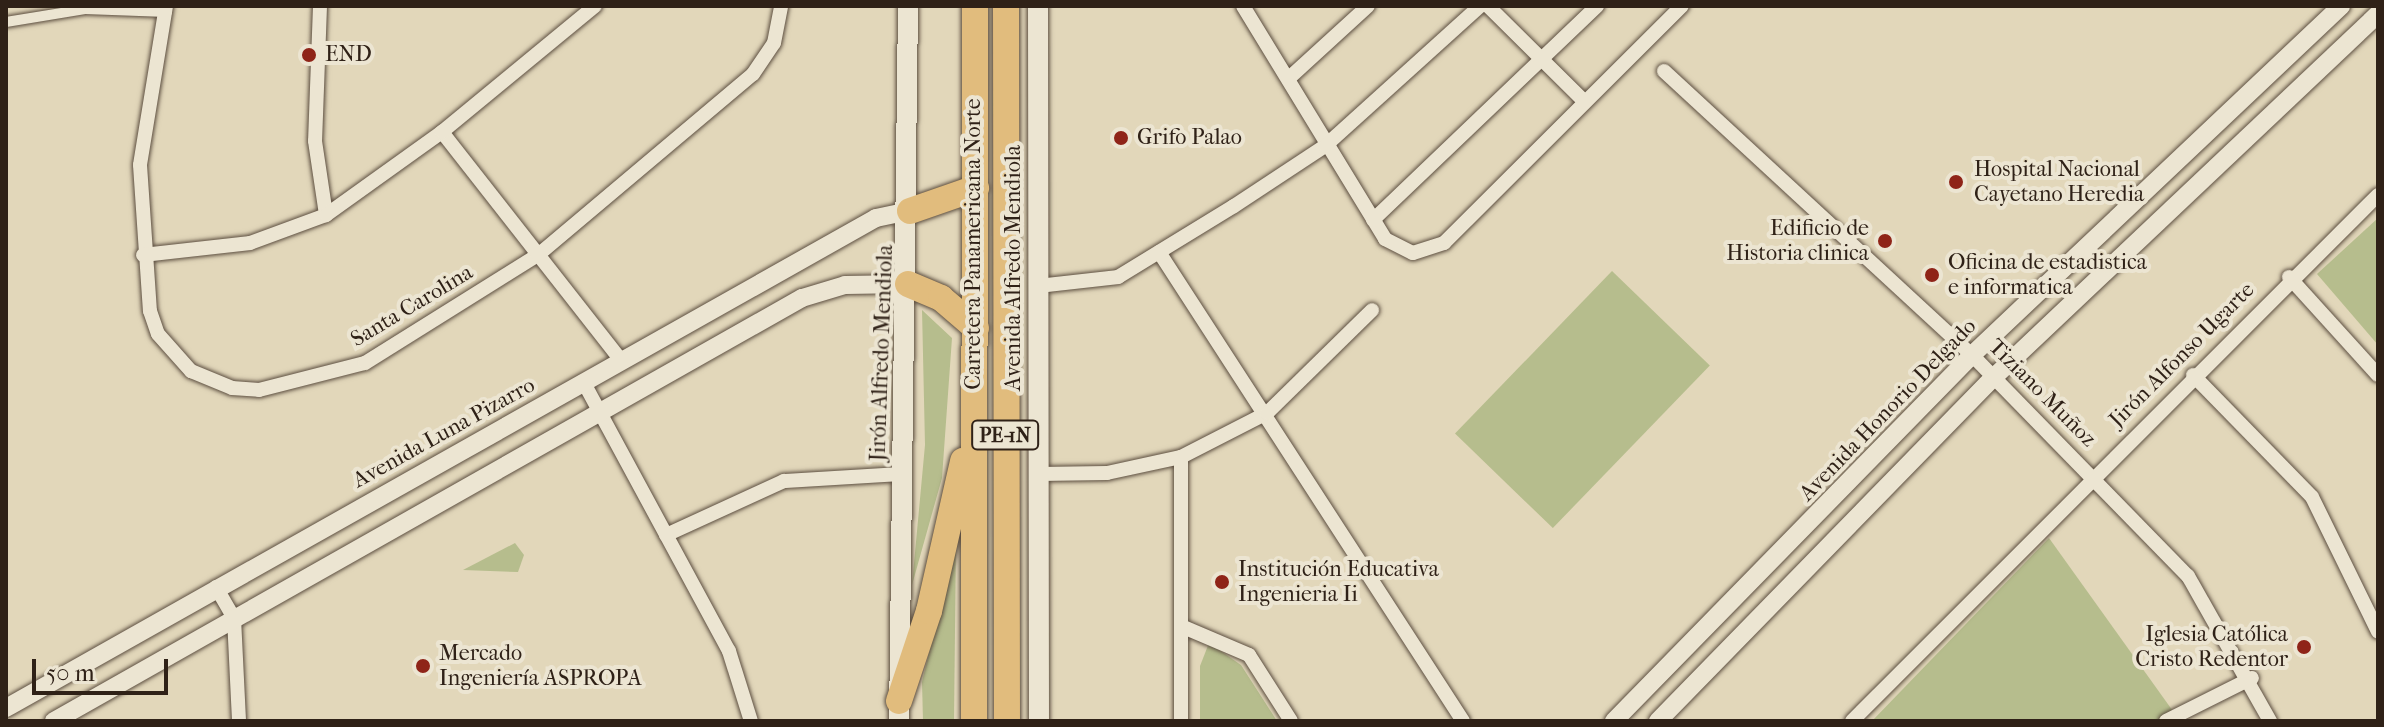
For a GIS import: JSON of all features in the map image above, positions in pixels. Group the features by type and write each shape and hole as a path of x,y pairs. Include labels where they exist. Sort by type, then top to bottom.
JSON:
{"highway":[{"name":"Carretera Panamericana Norte","path":"974,721 975,6"},
{"name":"Carretera Panamericana Norte","path":"1006,6 1007,721"},
{"path":"910,211 976,188"},
{"path":"908,284 941,298 976,328"},
{"path":"899,711 929,611 973,419"}],"main road":[{"name":"Jirón Alfredo Mendiola","path":"899,711 910,211 908,6"},
{"name":"Avenida Alfredo Mendiola","path":"1038,6 1039,721"}],"street":[{"path":"320,6 315,141 326,215"},
{"path":"143,255 250,243 326,215 442,132 595,6"},
{"name":"Santa Carolina","path":"167,9 143,126 143,255 150,311 174,356 210,382 259,390 365,363 538,255 753,74 774,43 781,6"},
{"path":"1243,6 1325,146 1385,239 1413,253 1444,243 1682,6"},
{"path":"1288,79 1368,6"},
{"path":"1038,286 1118,277 1159,252 1325,146 1480,6"},
{"path":"1488,6 1585,102"},
{"path":"1373,220 1539,58 1597,6"},
{"name":"Avenida Honorio Delgado","path":"1614,721 1972,355 2341,6"},
{"path":"6,22 85,9 167,9"},
{"path":"1658,721 1993,378 2378,14"},
{"name":"Tiziano Muñoz","path":"1664,71 1972,355 2188,576 2252,678 2270,721"},
{"path":"442,132 620,359"},
{"name":"Jirón Alfonso Ugarte","path":"1852,721 2289,277 2378,195"},
{"name":"Avenida Luna Pizarro","path":"6,708 216,587 584,383 620,359 876,218 910,211"},
{"path":"1159,252 1267,413 1463,721"},
{"path":"2289,277 2378,375"},
{"path":"54,721 802,298 845,285 908,284"},
{"path":"1039,474 1107,473 1181,457 1267,413 1372,310"},
{"path":"2193,375 2312,497 2378,632"},
{"path":"584,383 729,651 751,721"},
{"path":"1181,457 1181,721"},
{"path":"666,535 784,481 902,474"},
{"path":"216,587 234,618 239,721"},
{"path":"1181,626 1249,655 1291,721"},
{"path":"2166,721 2252,678"}],"green space":[{"path":"2378,218 2378,345 2317,274"},
{"path":"1612,271 1710,365 1553,528 1455,434"},
{"path":"922,310 952,338 942,478 912,585 925,445"},
{"path":"2049,538 2175,714 2161,721 1872,721"},
{"path":"956,540 954,721 923,721 922,682"},
{"path":"515,543 524,555 518,572 463,570"},
{"path":"1209,643 1241,665 1277,721 1200,721 1200,666"}],"place":[{"name":"END","path":"309,55"},
{"name":"Grifo Palao","path":"1121,138"},
{"name":"Hospital Nacional Cayetano Heredia","path":"1956,182"},
{"name":"Edificio de Historia clinica","path":"1885,241"},
{"name":"Oficina de estadistica e informatica","path":"1932,275"},
{"name":"Institución Educativa Ingenieria Ii","path":"1222,582"},
{"name":"Iglesia Católica Cristo Redentor","path":"2304,647"},
{"name":"Mercado Ingeniería ASPROPA","path":"423,666"}]}
